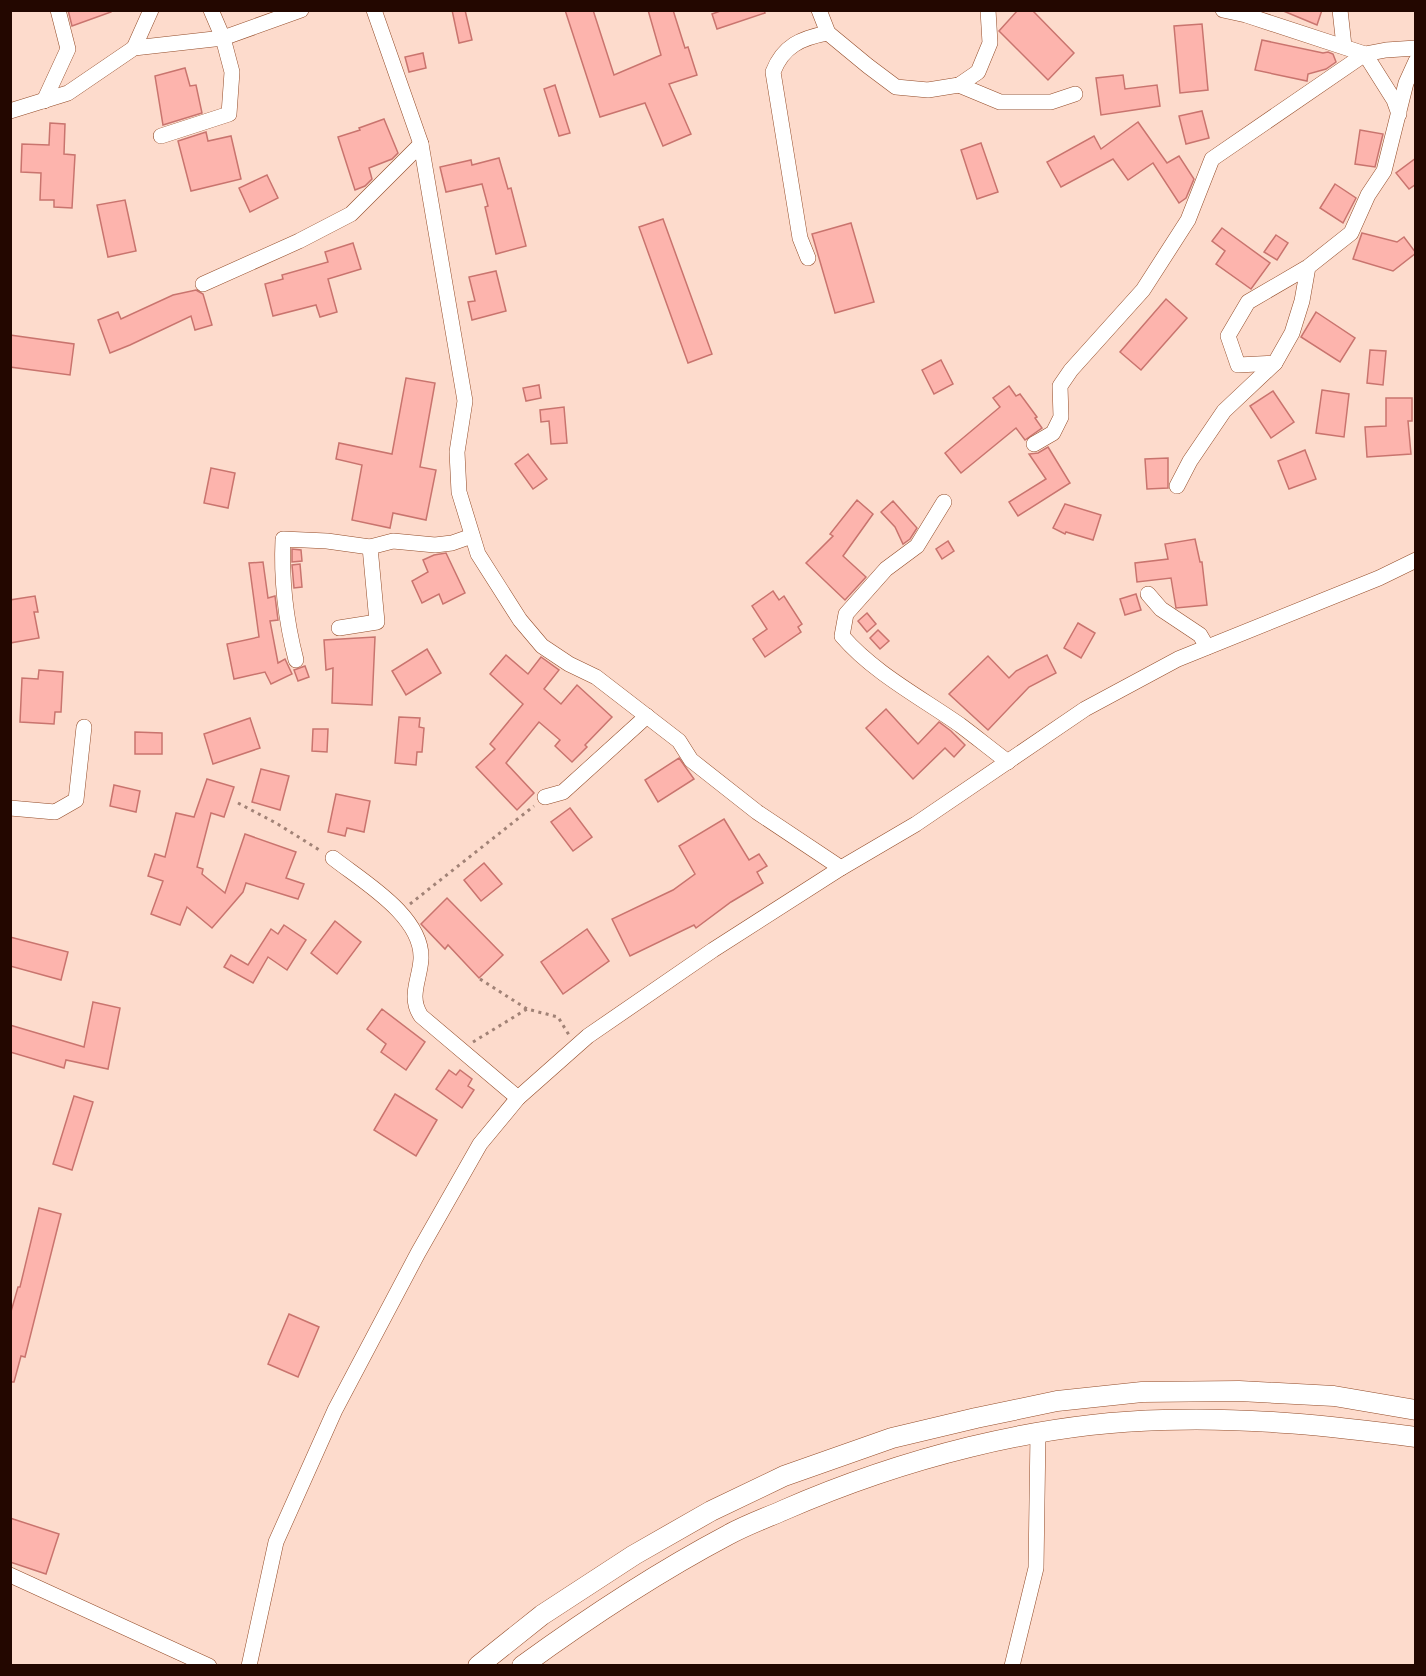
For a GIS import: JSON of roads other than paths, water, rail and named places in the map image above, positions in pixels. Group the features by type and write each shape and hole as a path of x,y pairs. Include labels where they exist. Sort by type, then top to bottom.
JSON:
{"main road":[{"path":"478,1665 542,1615 634,1554 711,1511 784,1476 892,1438 1057,1401 1142,1392 1239,1391 1334,1396 1416,1410"},
{"path":"522,1665 580,1623 730,1533 813,1497 886,1470 975,1447 1038,1433 1102,1424 1162,1420 1249,1420 1328,1425 1416,1437"}],"street":[{"path":"44,101 68,49 58,10"},
{"path":"134,48 151,10"},
{"path":"160,136 229,114 232,72 223,38 211,10"},
{"path":"10,111 68,93 134,48 223,38 301,10"},
{"path":"374,10 421,144 465,401 457,452 459,492 478,554 520,620 542,646 569,664 596,677 679,741 691,760 757,812 841,868"},
{"path":"819,10 828,33 896,87 928,90 959,85 978,72 990,43 988,10"},
{"path":"1223,10 1246,15 1365,54 1394,100 1399,114"},
{"path":"1340,10 1344,46"},
{"path":"807,258 800,238 773,72 779,57 795,44 811,36 828,33"},
{"path":"1034,444 1053,433 1061,417 1060,386 1071,370 1143,290 1188,220 1212,159 1365,54 1416,48"},
{"path":"1275,363 1238,365 1228,336 1248,302 1308,267 1351,233 1368,195 1384,171 1406,83 1416,61"},
{"path":"959,85 1000,102 1051,102 1075,94"},
{"path":"203,284 351,214 421,144"},
{"path":"1177,486 1190,460 1224,411 1275,363 1292,333 1302,301 1308,267"},
{"path":"944,502 917,546 886,569 846,614 842,636 857,653 1008,762"},
{"path":"296,660 288,631 282,565 283,539 327,541 370,547 393,541 435,545 452,543 472,536"},
{"path":"339,628 376,622 370,547"},
{"path":"249,1665 276,1542 336,1410 418,1253 480,1144 518,1098 588,1036 714,950 841,868 916,824 1085,710 1178,658 1380,578 1416,560"},
{"path":"1148,594 1161,609 1200,635 1207,647"},
{"path":"545,797 562,792 647,716"},
{"path":"10,808 55,812 76,800 84,727"},
{"path":"333,858 395,906 415,932 421,958 414,999 418,1011 518,1098"},
{"path":"1012,1665 1035,1568 1038,1433"},
{"path":"10,1575 209,1665"}]}
